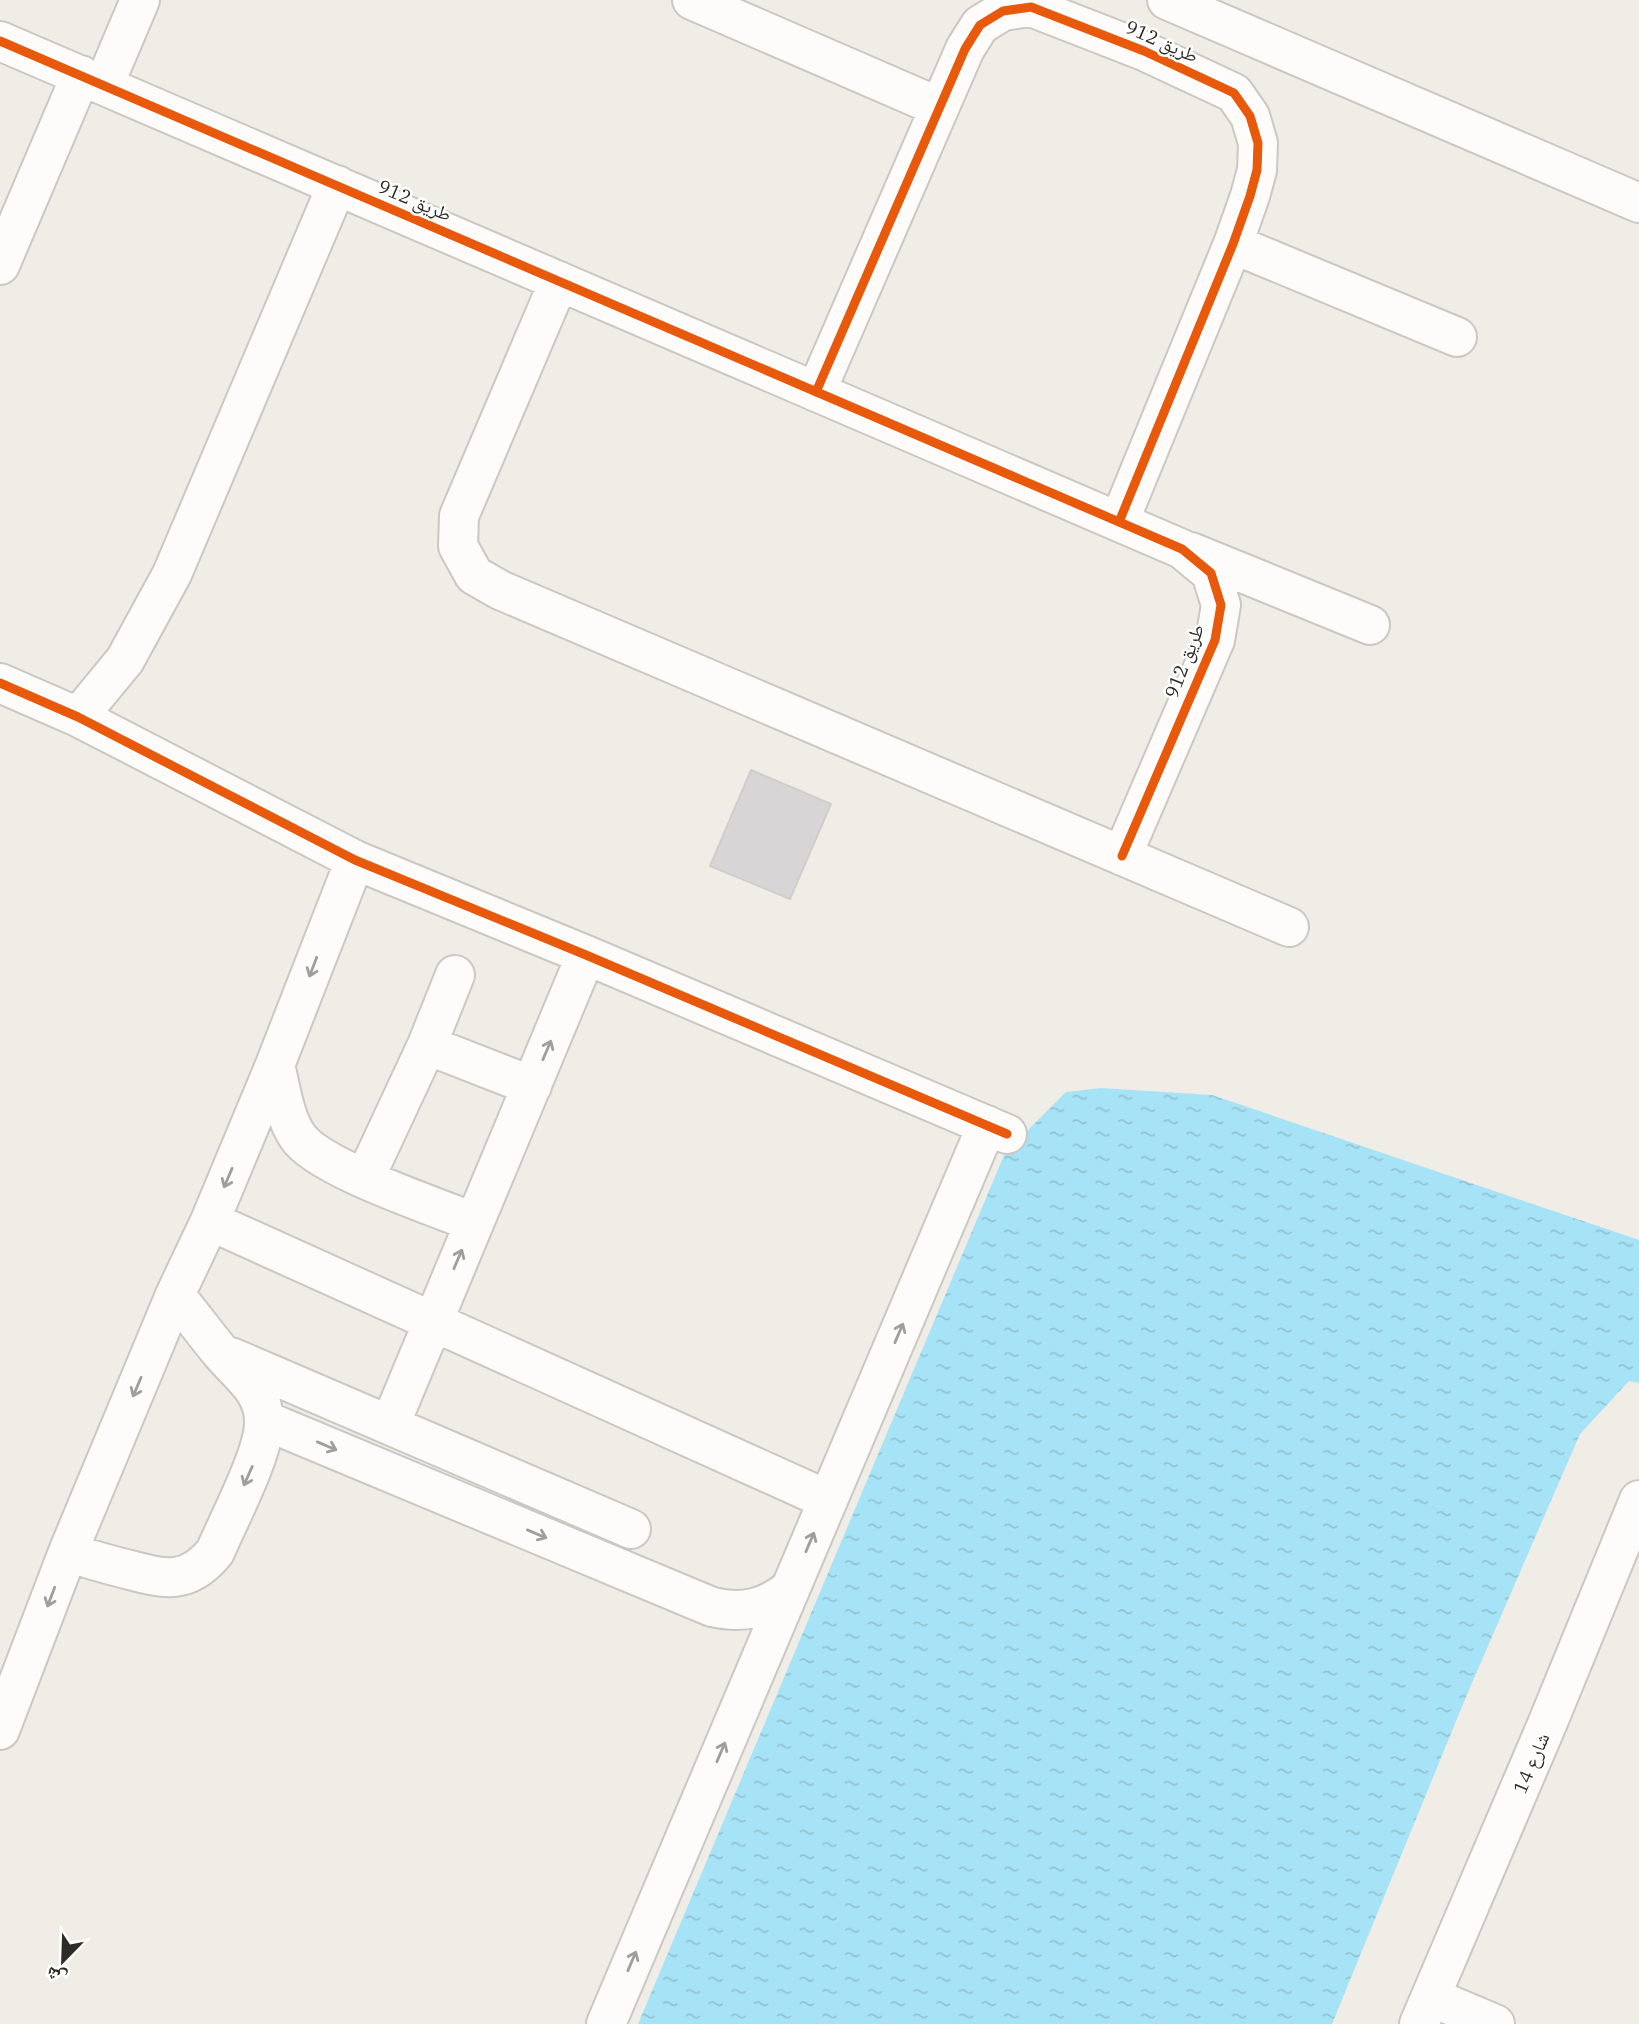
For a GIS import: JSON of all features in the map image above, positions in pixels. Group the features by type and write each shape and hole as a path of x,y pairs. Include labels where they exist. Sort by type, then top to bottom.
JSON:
{"street":[{"path":"0,265 92,80 140,0"},
{"path":"692,0 939,107"},
{"name":"طريق 912","path":"1167,0 1639,203"},
{"name":"طريق 912","path":"817,392 939,107 965,49 980,25 1003,11 1031,7 1144,51 1234,93 1250,116 1258,143 1257,170 1233,244 1119,522"},
{"name":"طريق 912","path":"0,41 1182,549 1211,573 1221,605 1214,640 1122,856"},
{"path":"78,717 125,660 172,574 337,185"},
{"path":"1233,244 1457,337"},
{"path":"559,281 459,516 458,546 474,576 614,639 1289,926"},
{"path":"1182,549 1370,625"},
{"path":"0,682 78,717 355,860 586,954 997,1129 828,1500 606,2024"},
{"path":"0,1730 68,1552 275,1065 355,860"},
{"path":"390,1425 586,954"},
{"path":"365,1178 427,1045 455,975"},
{"path":"427,1045 532,1086"},
{"path":"275,1065 284,1104 299,1139 313,1153 365,1178 473,1222"},
{"path":"210,1221 828,1500"},
{"path":"68,1552 152,1577 166,1579 194,1571 215,1552 257,1456 264,1420 256,1392 175,1295"},
{"path":"221,1353 631,1529"},
{"path":"264,1420 712,1607 745,1611 777,1600 790,1589"},
{"name":"شارع 14","path":"1425,2011 1639,1500"},
{"path":"1425,2011 1495,2024"}],"water":[{"path":"1101,1088 1212,1095 1639,1240 1639,1383 1629,1381 1580,1434 1468,1692 1332,2024 638,2024 1005,1153 1066,1092"}],"building":[{"path":"751,770 831,804 790,899 710,866"}],"cycle path":[{"path":"816,392 965,49 980,25 1003,11 1031,7 1144,51 1234,93 1250,116 1258,143 1257,170 1233,244 1119,522"},
{"path":"0,41 1182,549 1211,573 1221,605 1215,640 1122,856"},
{"path":"0,683 78,717 355,860 1007,1134"}]}
